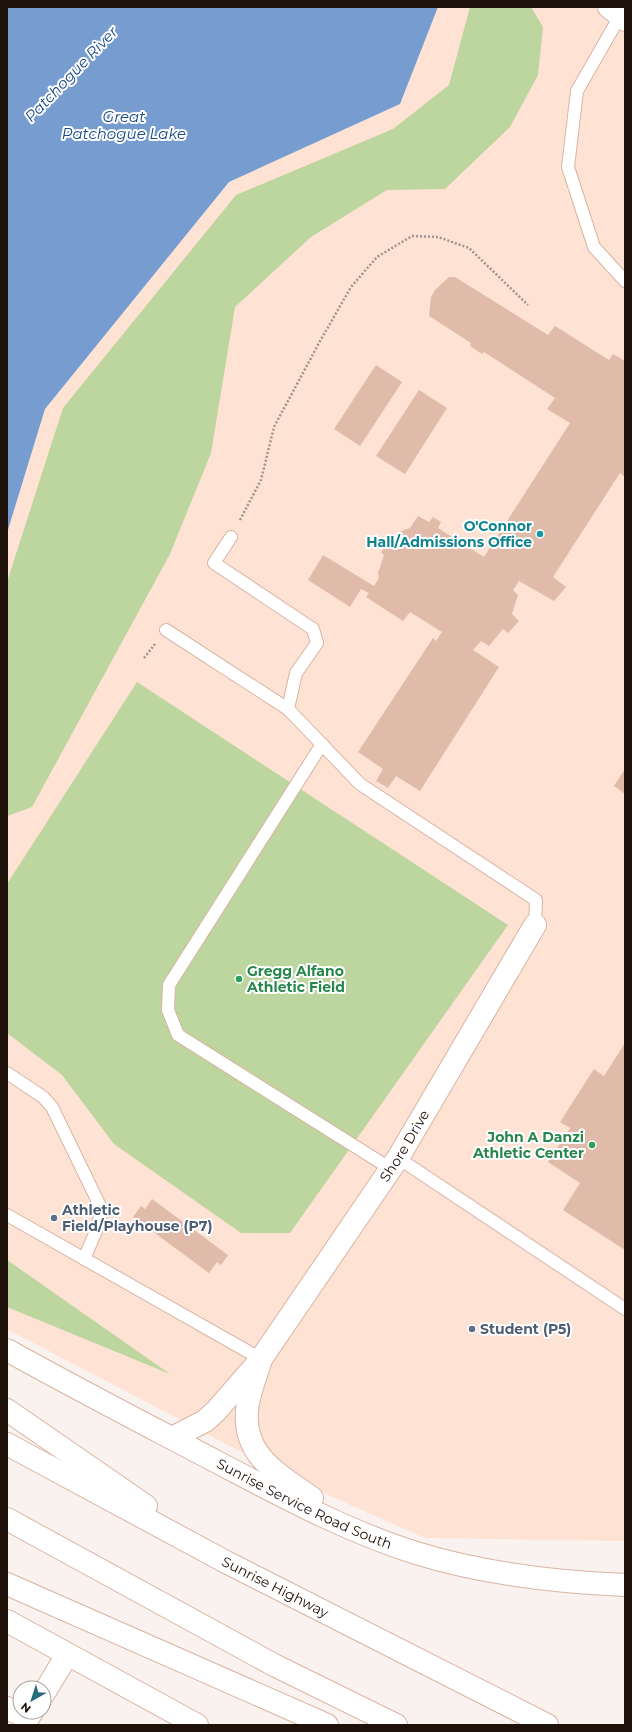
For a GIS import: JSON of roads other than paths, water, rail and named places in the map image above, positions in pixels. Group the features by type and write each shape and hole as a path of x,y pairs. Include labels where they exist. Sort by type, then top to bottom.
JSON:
{"main road":[{"name":"Shore Drive","path":"261,1359 395,1163 535,924"},
{"name":"Sunrise Service Road South","path":"7,1350 172,1438 366,1536 417,1553 473,1567 567,1582 625,1585"},
{"path":"172,1438 191,1430 216,1411 261,1359"},
{"path":"261,1359 248,1403 248,1433 253,1447 273,1470 366,1536"},
{"path":"7,1410 226,1562"},
{"name":"Sunrise Highway","path":"7,1444 226,1562 547,1725"},
{"path":"7,1519 274,1665 396,1725"},
{"path":"7,1584 328,1725"},
{"path":"7,1621 67,1656 197,1725"},
{"path":"52,1680 67,1656"}],"lane":[{"path":"618,14 577,91 568,167 594,247 625,281"},
{"path":"230,537 214,563 314,629 317,643 296,673 288,709"},
{"path":"166,630 288,709 360,784 536,900 535,924"},
{"path":"322,744 169,985 168,1010 178,1035 395,1163 625,1309"},
{"path":"7,1073 43,1097 52,1107 102,1210 96,1231 84,1259"},
{"path":"7,1215 261,1359"}],"water":[{"name":"Great Patchogue Lake","path":"7,7 438,7 400,104 229,182 45,409 7,533"}],"place":[{"name":"O'Connor Hall/Admissions Office","path":"540,534"},
{"name":"Gregg Alfano Athletic Field","path":"239,979"},
{"name":"John A Danzi Athletic Center","path":"592,1145"},
{"name":"Athletic Field/Playhouse (P7)","path":"54,1218"},
{"name":"Student (P5)","path":"472,1329"}],"water label":[{"name":"Patchogue River","path":"71,74"}]}
